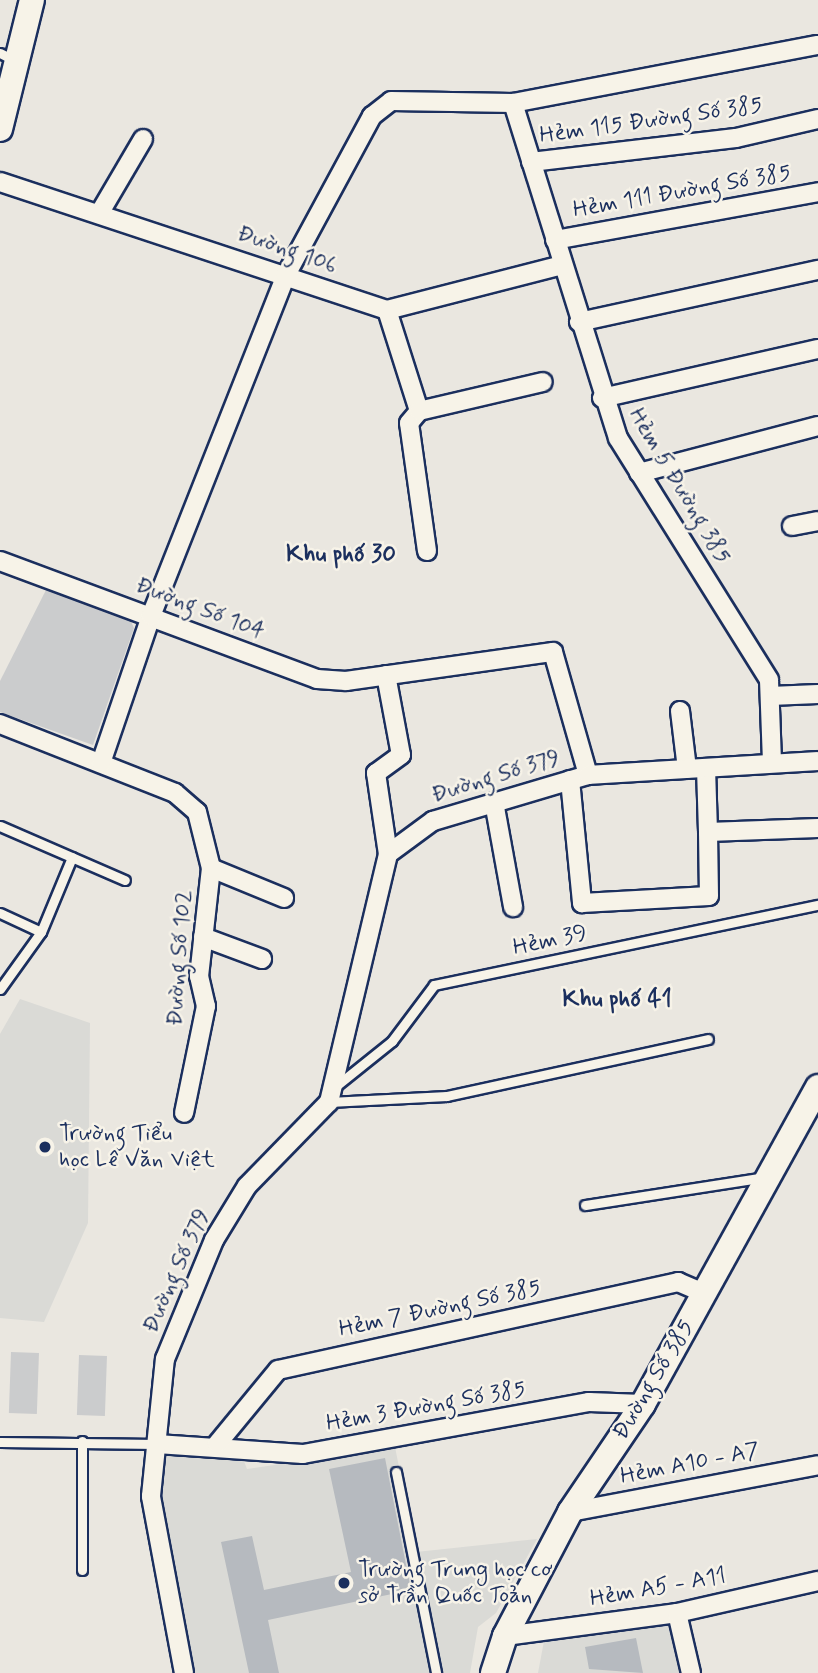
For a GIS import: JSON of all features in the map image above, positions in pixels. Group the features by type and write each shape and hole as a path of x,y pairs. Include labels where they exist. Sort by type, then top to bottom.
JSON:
{"street":[{"path":"0,129 9,57 32,0"},
{"path":"101,763 151,616 285,275 372,116 391,101 513,103 818,44"},
{"name":"Hẻm 5 Đường 385","path":"513,103 602,398 639,473 769,680 772,764"},
{"name":"Hẻm 115 Đường Số 385","path":"531,162 736,138 818,119"},
{"path":"99,214 143,139"},
{"name":"Đường 106","path":"0,182 387,310"},
{"name":"Hẻm 111 Đường Số 385","path":"555,240 818,192"},
{"path":"419,411 387,310 562,265"},
{"path":"579,322 818,270"},
{"path":"602,398 818,349"},
{"path":"427,551 408,446 409,423 419,411 543,382"},
{"path":"639,473 818,426"},
{"path":"792,526 818,521"},
{"name":"Đường Số 104","path":"0,561 317,679 386,675"},
{"name":"Đường Số 379","path":"386,675 553,652 560,660 588,775"},
{"path":"331,1095 388,853 376,773 401,755 386,675"},
{"path":"769,696 818,694"},
{"path":"680,711 687,769"},
{"name":"Đường Số 102","path":"0,724 175,793 197,812 211,868 199,976 206,1019 184,1114"},
{"name":"Đường Số 379","path":"388,853 433,821 588,775 818,761"},
{"path":"570,780 582,903 709,896 705,768"},
{"path":"494,802 513,907"},
{"path":"708,832 818,828"},
{"path":"211,868 284,898"},
{"path":"203,937 262,960"},
{"name":"Đường Số 385","path":"492,1673 505,1636 570,1512 643,1404 818,1087"},
{"name":"Đường Số 379","path":"184,1673 151,1496 164,1359 214,1240 247,1186 331,1095"},
{"name":"Hẻm 7 Đường Số 385","path":"217,1444 278,1370 678,1282 704,1293"},
{"name":"Hẻm 3 Đường Số 385","path":"157,1444 217,1444 303,1454 589,1402 643,1404"},
{"name":"Hẻm A10 - A7","path":"570,1512 818,1465"},
{"name":"Hẻm A5 - A11","path":"505,1636 677,1613 818,1581"},
{"path":"677,1613 691,1673"}],"lane":[{"path":"0,827 125,880"},
{"path":"0,989 41,932 72,857"},
{"name":"Hẻm 39","path":"331,1095 392,1041 435,985 818,905"},
{"path":"0,913 41,932"},
{"path":"331,1095 447,1096 708,1039"},
{"path":"585,1205 768,1177"},
{"path":"82,1441 82,1570"},
{"path":"0,1442 157,1444"},
{"path":"396,1472 436,1673"}],"shaded area":[{"path":"47,588 129,617 134,628 93,745 0,712 0,681"},
{"name":"Trường Tiểu học Lê Văn Việt","path":"20,999 90,1023 88,1223 44,1322 0,1318 0,1034"},
{"path":"11,1352 39,1353 37,1414 9,1413"},
{"path":"79,1355 107,1356 105,1416 77,1415"},
{"name":"Trường Trung học cơ sở Trần Quốc Toản","path":"395,1447 416,1552 537,1539 496,1613 478,1627 470,1673 192,1673 161,1500 164,1455 240,1451 247,1469"},
{"path":"676,1623 685,1673 538,1673 544,1641"}],"building":[{"path":"385,1458 411,1590 268,1620 279,1673 249,1673 221,1542 252,1536 264,1590 351,1572 329,1469"},
{"path":"636,1638 643,1673 589,1669 585,1647"}],"place":[{"name":"Trường Tiểu học Lê Văn Việt","path":"45,1147"},
{"name":"Trường Trung học cơ sở Trần Quốc Toản","path":"344,1583"}],"district":[{"name":"Khu phố 30","path":"341,555"},
{"name":"Khu phố 41","path":"617,1000"}]}
